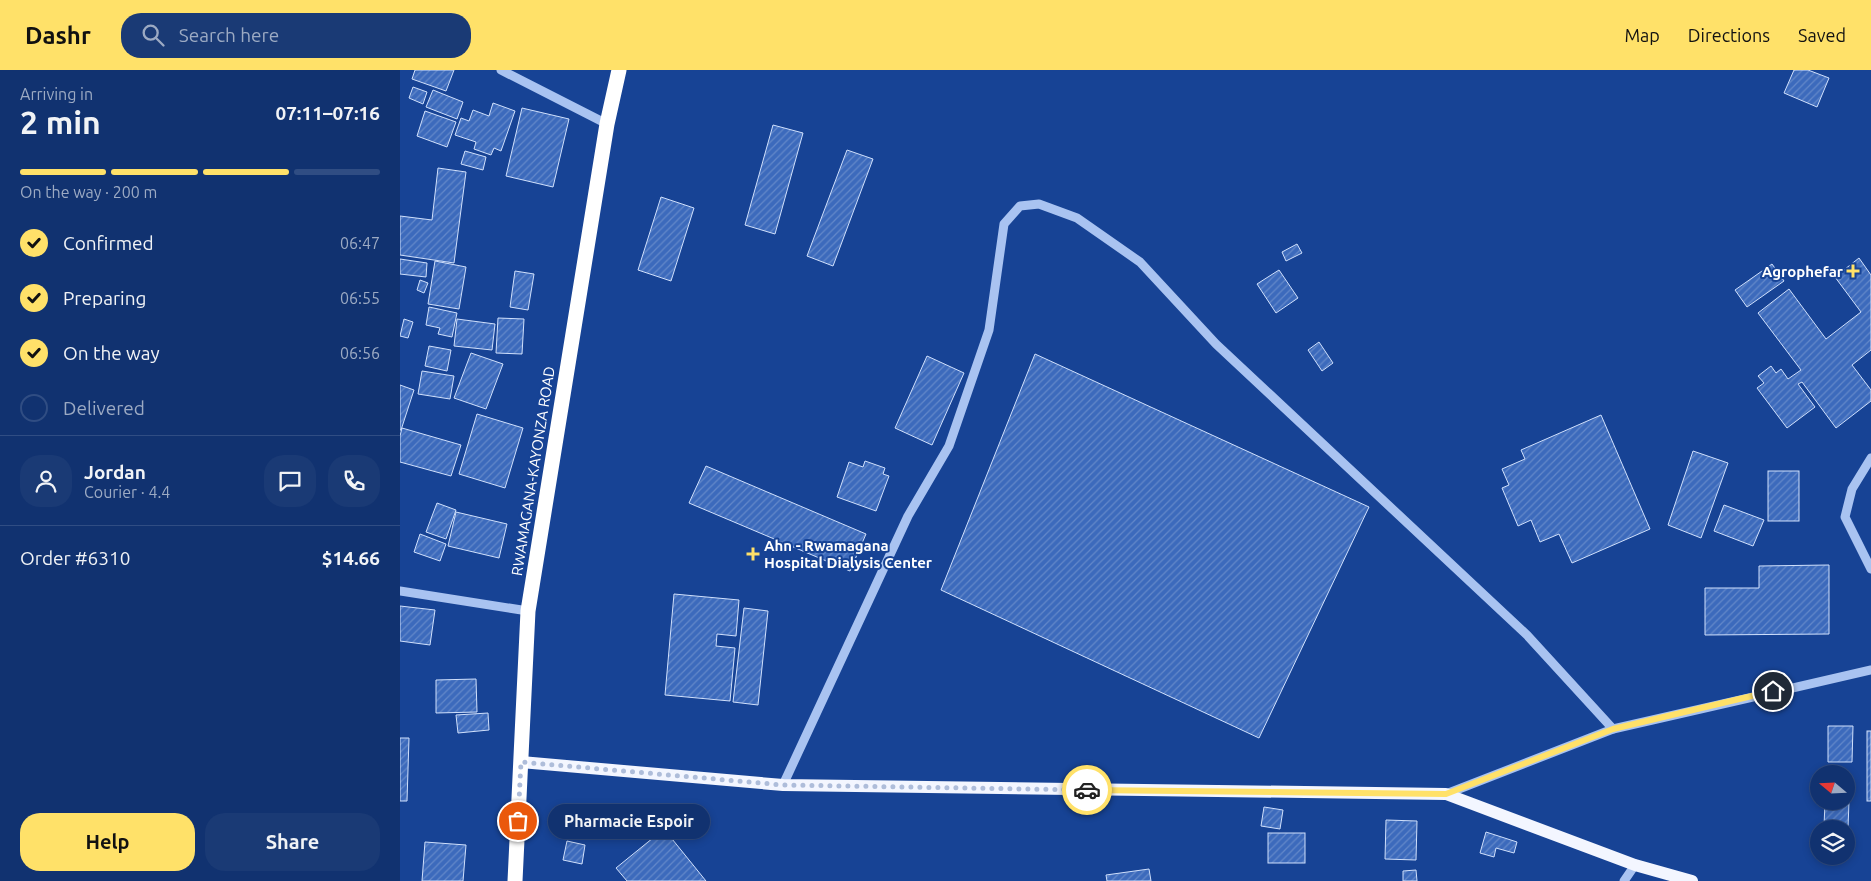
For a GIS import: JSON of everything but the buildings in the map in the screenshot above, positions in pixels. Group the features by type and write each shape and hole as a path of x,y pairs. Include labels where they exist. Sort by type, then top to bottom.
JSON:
{"highway":[{"name":"RWAMAGANA-KAYONZA ROAD","path":"515,881 528,611 607,124 619,70"}],"main road":[{"path":"521,762 783,785 1446,794 1635,865 1692,881"}],"street":[{"path":"501,70 607,124"},
{"path":"783,785 908,516 949,446 990,330 1004,224 1020,206 1039,204 1077,218 1140,262 1216,344 1528,635 1613,729"},
{"path":"1871,458 1852,489 1845,517 1871,568"},
{"path":"400,591 528,611"},
{"path":"1446,794 1613,729 1871,670"},
{"path":"1624,881 1635,865"}],"way so far":[{"path":"518,821 521,762 783,785 1087,790"}],"place":[{"name":"Agrophefar","path":"1853,271"},
{"name":"Ahn - Rwamagana Hospital Dialysis Center","path":"753,554"},
{"name":"Pharmacie Espoir","path":"518,821"}],"route":[{"path":"1087,790 1446,794 1613,729 1773,691"}]}
